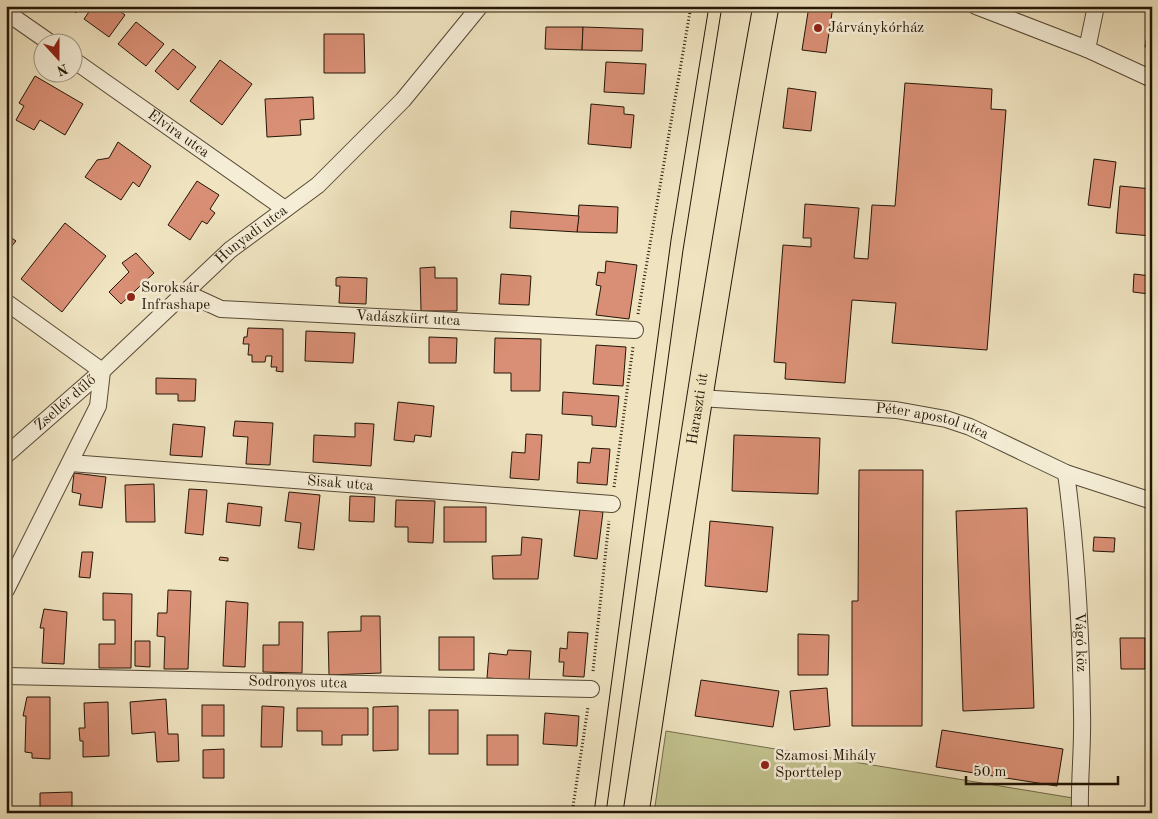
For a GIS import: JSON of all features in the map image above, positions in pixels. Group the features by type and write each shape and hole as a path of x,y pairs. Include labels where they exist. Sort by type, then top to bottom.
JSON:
{"main road":[{"name":"Haraszti út","path":"636,813 731,198 766,6"}],"street":[{"name":"Hunyadi utca","path":"102,371 230,250 318,185 403,100 480,6"},
{"path":"976,6 1087,49 1152,79"},
{"path":"1087,49 1096,6"},
{"path":"6,12 35,32"},
{"name":"Elvira utca","path":"82,66 285,209"},
{"name":"Vadászkürt utca","path":"184,292 222,309 635,330"},
{"path":"6,302 102,371 98,406 6,590"},
{"name":"Zsellér dűlő","path":"6,454 102,371"},
{"name":"Péter apostol utca","path":"699,398 896,410 946,420 970,427 1066,473 1152,501"},
{"name":"Sisak utca","path":"70,463 612,504"},
{"name":"Vágó köz","path":"1066,473 1074,530 1080,622 1082,716 1080,813"},
{"name":"Sodronyos utca","path":"6,676 591,689"}],"path":[{"path":"605,553 635,330 691,6"}],"green space":[{"name":"Szamosi Mihály Sporttelep","path":"666,731 1073,798 1071,813 654,813"}],"building":[{"path":"67,6 81,6 76,13"},
{"path":"93,6 113,6 125,15 109,37 84,19"},
{"name":"Járványkórház","path":"809,6 833,6 826,53 802,50"},
{"path":"1152,6 1152,48 1145,47"},
{"path":"136,22 164,44 146,66 118,44"},
{"path":"546,27 583,27 582,50 545,49"},
{"path":"583,27 643,29 642,51 582,50"},
{"path":"324,34 364,34 365,73 324,73"},
{"path":"173,49 196,67 178,90 155,71"},
{"path":"6,55 12,59 6,67"},
{"path":"220,60 252,84 222,125 190,101"},
{"path":"606,62 646,64 644,94 604,92"},
{"path":"32,81 45,82 83,104 65,135 40,120 34,130 16,120 24,106 19,103"},
{"path":"905,83 992,89 991,109 1006,110 987,350 892,343 896,303 852,300 845,383 785,379 786,363 774,362 783,245 811,247 811,238 803,238 805,204 859,208 854,258 868,259 872,205 895,206"},
{"path":"788,88 816,92 811,131 783,128"},
{"path":"313,97 314,119 300,120 301,135 267,137 265,99"},
{"path":"591,104 624,107 624,114 634,115 631,148 588,144"},
{"path":"118,142 151,166 139,187 133,182 121,200 85,177 97,160 109,158"},
{"path":"1094,159 1116,162 1110,208 1088,205"},
{"path":"197,181 219,195 210,209 215,213 207,224 202,221 190,240 168,225"},
{"path":"1120,186 1152,189 1152,236 1116,233"},
{"path":"579,205 618,207 617,233 577,232"},
{"path":"511,211 579,216 577,232 510,228"},
{"path":"65,223 106,256 62,312 21,279"},
{"path":"6,234 16,241 6,253"},
{"path":"136,253 154,273 121,304 109,292 129,272 122,263"},
{"path":"606,261 637,265 629,319 596,315 601,286 596,285 598,272 605,273"},
{"path":"435,267 435,278 457,278 457,311 421,311 420,268"},
{"path":"501,274 531,276 529,305 499,304"},
{"path":"1134,274 1151,276 1149,294 1133,292"},
{"path":"336,278 367,278 366,304 339,303 340,286 336,286"},
{"path":"248,328 283,329 283,372 276,371 277,367 271,367 272,356 266,356 265,362 252,362 252,355 248,355 249,344 243,344 244,337 247,337"},
{"path":"306,331 355,333 353,363 305,361"},
{"path":"429,337 457,338 456,363 429,363"},
{"path":"495,338 541,339 540,391 511,391 511,373 494,373"},
{"path":"596,345 626,347 623,386 593,384"},
{"path":"156,378 196,379 195,401 178,401 178,394 156,394"},
{"path":"563,392 619,396 616,427 592,425 592,416 562,414"},
{"path":"398,402 434,406 431,437 415,435 414,442 394,440"},
{"path":"235,421 273,423 270,465 246,464 248,437 233,436"},
{"path":"355,423 374,424 371,466 313,462 314,435 355,437"},
{"path":"173,424 205,427 202,457 170,455"},
{"path":"526,434 542,435 539,480 510,478 512,452 525,453"},
{"path":"734,435 820,438 818,494 732,491"},
{"path":"592,448 610,449 607,485 577,483 578,462 590,463"},
{"path":"859,470 923,470 922,726 852,726 852,601 858,601"},
{"path":"74,473 106,477 102,508 79,505 81,494 72,492"},
{"path":"154,484 155,522 126,522 125,485"},
{"path":"189,489 207,490 203,535 185,533"},
{"path":"289,492 320,495 314,550 298,548 301,523 285,521"},
{"path":"350,496 375,497 374,522 349,521"},
{"path":"396,500 435,501 433,543 408,542 408,527 395,527"},
{"path":"228,503 262,507 260,526 226,522"},
{"path":"444,507 486,507 486,542 444,542"},
{"path":"1027,508 1034,708 963,711 956,511"},
{"path":"580,509 603,512 597,559 574,556"},
{"path":"710,521 773,527 767,592 705,586"},
{"path":"522,537 542,539 538,579 493,579 492,556 521,555"},
{"path":"1094,537 1115,538 1114,552 1093,551"},
{"path":"82,552 93,552 90,578 79,577"},
{"path":"220,557 228,558 228,561 219,560"},
{"path":"168,590 191,591 188,669 164,669 165,637 157,636 158,613 167,613"},
{"path":"103,593 132,594 131,668 99,668 99,644 115,644 115,620 103,620"},
{"path":"226,601 248,603 245,667 223,666"},
{"path":"44,609 67,612 64,664 42,663 44,628 40,628"},
{"path":"361,616 380,616 381,673 329,675 328,632 361,631"},
{"path":"279,622 303,622 302,673 263,672 263,645 279,645"},
{"path":"568,632 588,633 584,677 563,676 564,662 559,662 560,648 567,649"},
{"path":"798,634 829,635 828,675 798,675"},
{"path":"439,637 474,637 474,670 439,670"},
{"path":"1120,638 1145,638 1145,669 1121,669"},
{"path":"135,641 150,641 150,667 135,666"},
{"path":"508,650 531,651 529,681 487,678 489,653 507,655"},
{"path":"701,680 779,691 773,727 695,716"},
{"path":"827,688 830,726 794,730 790,691"},
{"path":"27,697 50,697 50,759 32,758 32,753 25,752 26,716 23,716"},
{"path":"166,699 168,734 178,734 179,761 157,762 155,732 132,734 130,702"},
{"path":"108,702 109,756 83,757 83,741 80,741 79,728 85,728 84,703"},
{"path":"202,705 224,705 224,736 202,736"},
{"path":"262,706 284,707 282,747 261,747"},
{"path":"398,706 398,750 373,751 373,707"},
{"path":"297,708 368,708 368,735 342,735 342,745 322,745 322,731 297,731"},
{"path":"429,710 458,710 458,754 429,754"},
{"path":"545,713 579,716 577,746 543,744"},
{"path":"942,730 1063,749 1057,786 936,767"},
{"path":"487,735 518,735 518,765 487,765"},
{"path":"224,749 224,778 203,778 203,750"},
{"path":"72,792 72,812 40,813 40,793"},
{"path":"6,805 13,811 11,813 6,813"}],"tram line":[{"path":"594,813 671,240 709,6"},
{"path":"606,813 683,250 722,6"}],"place":[{"name":"Járványkórház","path":"818,28"},
{"name":"Soroksár Infrashape","path":"131,297"},
{"name":"Szamosi Mihály Sporttelep","path":"765,765"}]}
